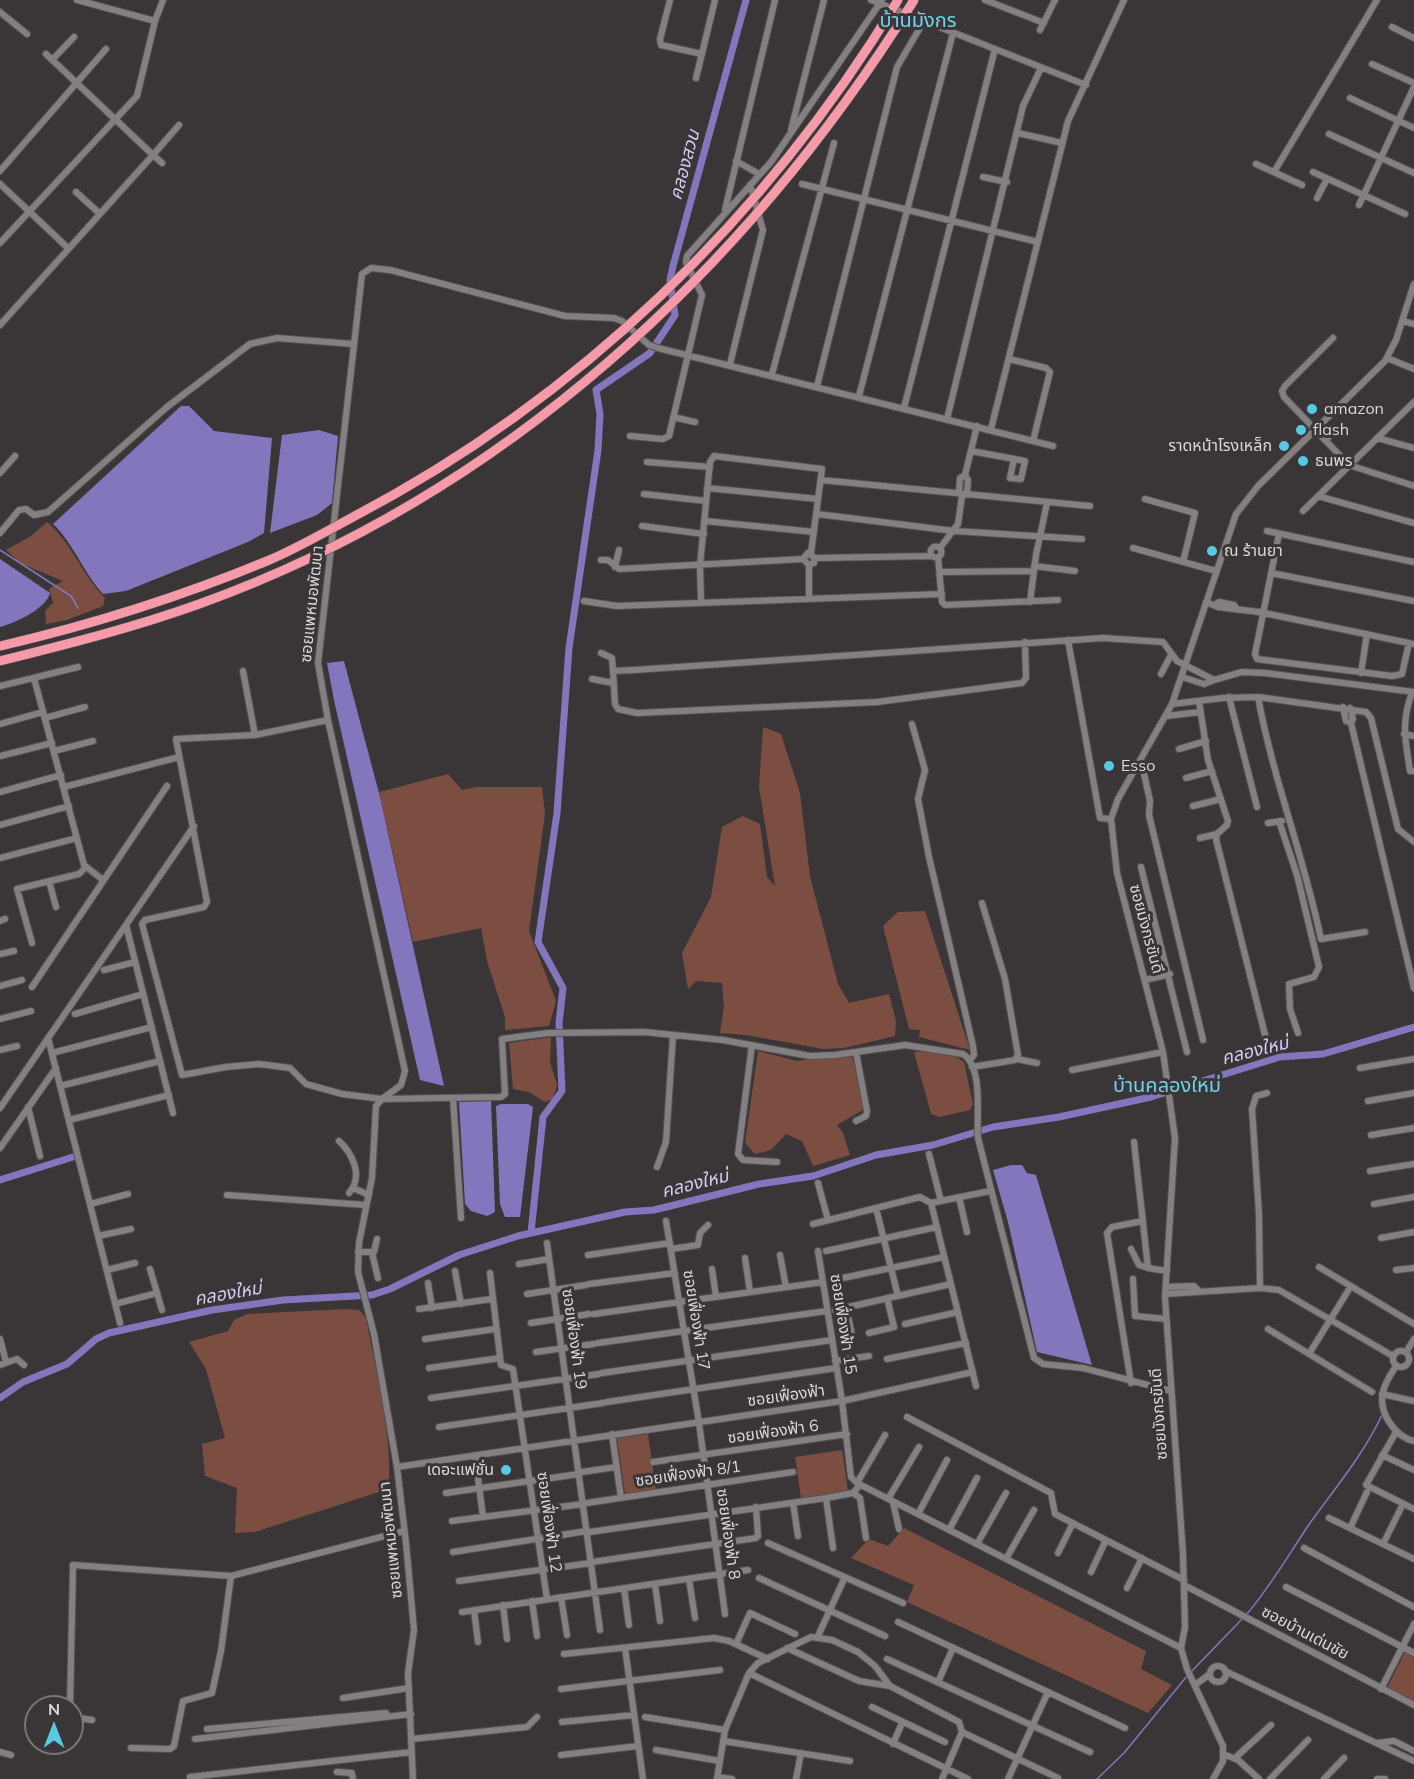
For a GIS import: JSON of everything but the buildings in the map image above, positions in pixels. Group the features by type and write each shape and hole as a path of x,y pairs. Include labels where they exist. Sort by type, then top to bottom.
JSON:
{"highway":[{"path":"0,646 145,607 269,560 420,482 475,446 607,345 693,266 757,194 822,115 898,0"},
{"path":"0,661 102,635 202,603 271,575 380,521 431,491 531,423 579,386 668,310 737,239 791,175 842,108 914,0"}],"street":[{"path":"76,0 154,21"},
{"path":"0,243 140,91 154,21 163,0"},
{"path":"670,0 660,39 661,45 702,54"},
{"path":"696,78 715,0"},
{"path":"725,211 775,0"},
{"path":"789,135 824,0"},
{"path":"871,0 881,2 1086,86"},
{"path":"985,0 1044,23"},
{"path":"1040,30 1055,0"},
{"path":"991,429 1071,113 1086,86 1124,0"},
{"path":"1274,172 1377,0"},
{"path":"630,436 667,439 702,295 686,259 725,211 750,185 789,135 881,2"},
{"path":"0,12 27,34"},
{"path":"817,386 866,199 897,67 924,21"},
{"path":"1392,27 1414,38"},
{"path":"859,396 953,33"},
{"path":"52,60 74,37"},
{"path":"0,171 106,49"},
{"path":"904,408 995,49"},
{"path":"46,54 162,163"},
{"path":"1359,205 1414,85 1372,64"},
{"path":"947,419 1007,182 1023,106 1041,68"},
{"path":"1350,98 1414,128"},
{"path":"0,325 179,125"},
{"path":"1018,133 1062,143"},
{"path":"1329,134 1414,173"},
{"path":"772,374 834,143"},
{"path":"736,161 759,174"},
{"path":"1256,164 1302,185"},
{"path":"1312,172 1405,214"},
{"path":"983,177 1007,182"},
{"path":"1317,198 1327,179"},
{"path":"0,184 69,248"},
{"path":"801,184 1038,242"},
{"path":"730,364 763,231 750,185"},
{"path":"76,192 99,213"},
{"name":"ซอยแพหมอพัฒนา","path":"382,1099 401,1085 405,1077 404,1064 328,720 318,663 362,274 371,268 390,270 565,316 614,318 622,321 649,345 688,354"},
{"name":"ซอยมังกรขันดี","path":"1195,1685 1187,1669 1181,1648 1185,1627 1184,1582 1166,1319 1165,1294 1176,1162 1171,1097 1163,1052 1117,873 1111,819 1118,799 1172,705 1236,514 1246,499 1372,376 1387,358 1403,321 1414,284"},
{"path":"1403,321 1414,324"},
{"path":"0,533 19,510 26,510 34,515 48,512 167,407 250,344 277,338 353,344"},
{"path":"1333,338 1282,391 1284,397 1328,438 1326,441 1348,465 1414,486"},
{"path":"688,354 1053,446"},
{"path":"1387,358 1414,367"},
{"path":"1009,359 1047,368 1050,372 1033,441"},
{"path":"1303,510 1348,465 1410,410 1414,402"},
{"path":"673,417 695,422"},
{"path":"803,559 806,554 935,557 941,554 940,548 954,531 960,518 963,494 968,480 965,475 977,426"},
{"path":"1377,438 1414,448"},
{"path":"968,464 971,451 1014,459"},
{"path":"0,473 15,456"},
{"path":"701,601 700,565 711,458 719,456 812,465 822,468 814,532 814,563 809,565"},
{"path":"647,462 710,467"},
{"path":"821,480 1090,506"},
{"path":"708,488 818,499"},
{"path":"644,494 706,501"},
{"path":"1318,496 1414,523"},
{"path":"1145,499 1195,513 1183,562"},
{"path":"1029,602 1033,569 1047,503"},
{"path":"817,514 954,531 1082,539"},
{"path":"705,522 814,532"},
{"path":"642,526 704,534"},
{"path":"1267,531 1414,562"},
{"path":"1206,602 1216,604 1218,607 1262,612 1412,643 1402,674 1392,676 1361,673 1257,659 1254,654 1262,612 1279,534"},
{"path":"1133,548 1216,571"},
{"path":"615,567 619,550"},
{"path":"935,557 940,572 942,602 948,606 1058,600"},
{"path":"615,567 803,559 809,565 809,597"},
{"path":"601,560 610,561 615,567"},
{"path":"940,572 1033,569 1075,571"},
{"path":"1271,573 1414,601"},
{"path":"584,601 602,601 618,606 809,597 942,594"},
{"path":"1361,673 1367,634"},
{"path":"614,671 885,655 1025,642 1122,638 1162,642 1171,655 1186,666 1214,680"},
{"path":"1068,640 1100,818 1111,819"},
{"path":"601,653 612,658 613,682 618,709 637,713 877,702 1022,683 1026,678 1025,642"},
{"path":"1161,674 1171,655"},
{"path":"0,686 78,667"},
{"path":"243,671 255,735"},
{"path":"1182,677 1204,684 1242,672 1265,673 1413,692 1404,716 1404,734 1410,771 1414,771"},
{"path":"34,678 86,867 103,880"},
{"path":"592,679 613,682"},
{"path":"1172,705 1229,697 1258,697 1346,707 1370,714 1398,829 1414,842"},
{"path":"1229,697 1257,807"},
{"path":"1258,697 1288,819 1312,897 1321,939 1365,932"},
{"path":"1199,701 1212,771 1228,821 1227,825 1217,834 1200,838"},
{"path":"0,724 85,707"},
{"path":"1346,707 1353,719 1351,723 1414,988"},
{"path":"1166,716 1200,712"},
{"path":"328,720 255,735 176,739 207,902 204,907 145,920 142,924 181,1074 188,1075 246,1064 276,1066 293,1070 300,1080 315,1089 382,1099 503,1096 502,1038 548,1033 620,1031 752,1045 810,1056 910,1045 963,1054 971,1064 979,1104 976,1123 978,1138 1034,1358 1043,1364 1083,1368 1131,1383 1171,1391"},
{"path":"912,724 925,770 919,796 920,809 946,935 973,1046 974,1055 971,1064"},
{"path":"1404,734 1414,736"},
{"path":"54,751 93,741"},
{"path":"1179,749 1206,741"},
{"path":"0,756 52,743"},
{"path":"64,787 179,757"},
{"path":"1141,760 1150,801 1149,815 1203,1040"},
{"path":"1186,778 1212,771"},
{"path":"0,792 61,775"},
{"path":"32,987 167,786"},
{"path":"1193,806 1221,799"},
{"path":"0,825 69,806"},
{"path":"1268,823 1288,819"},
{"path":"1279,821 1297,875 1319,967 1314,977 1289,984 1290,1009 1298,1033"},
{"path":"0,1108 194,826"},
{"path":"1217,834 1267,1043"},
{"path":"0,858 77,838"},
{"path":"32,942 17,889 79,874 86,867"},
{"path":"1141,867 1170,974 1187,1052"},
{"path":"50,881 56,907"},
{"path":"982,903 1007,990 1017,1059"},
{"path":"126,925 173,1113"},
{"path":"0,954 14,951"},
{"path":"104,970 135,962"},
{"path":"1145,980 1170,974"},
{"path":"0,986 22,980"},
{"path":"75,1014 143,994"},
{"path":"0,1020 31,1011"},
{"path":"52,1053 152,1027"},
{"path":"657,1167 666,1142 673,1035"},
{"path":"48,1038 120,1323"},
{"path":"752,1045 738,1154 743,1160 777,1162"},
{"path":"0,1050 17,1046"},
{"path":"856,1052 867,1111 866,1116 856,1121"},
{"path":"1072,1070 1163,1052"},
{"path":"971,1064 1017,1059 1037,1063"},
{"path":"1360,1068 1414,1059"},
{"path":"60,1086 160,1061"},
{"path":"0,1148 56,1068"},
{"path":"1260,1288 1259,1214 1252,1109 1256,1096 1267,1093"},
{"path":"1368,1101 1414,1094"},
{"path":"69,1120 169,1095"},
{"path":"453,1098 461,1218"},
{"path":"377,1239 376,1250 372,1253 358,1252 372,1178 376,1106 382,1099"},
{"path":"28,1107 40,1156"},
{"path":"1371,1135 1414,1128"},
{"path":"339,1141 353,1158 351,1190 369,1193"},
{"path":"1134,1142 1148,1268"},
{"path":"929,1154 940,1201"},
{"path":"1370,1171 1414,1164"},
{"path":"818,1183 828,1220"},
{"path":"813,1224 920,1197 931,1203 990,1191"},
{"path":"90,1204 128,1194"},
{"path":"227,1195 366,1206"},
{"path":"959,1197 967,1232"},
{"path":"1374,1204 1414,1197"},
{"path":"931,1203 976,1386"},
{"path":"876,1208 898,1296"},
{"name":"ซอยเฟื่องฟ้า 17","path":"666,1221 699,1423"},
{"path":"1131,1383 1107,1233 1112,1227 1143,1221"},
{"path":"588,1255 698,1245 700,1233 708,1225"},
{"path":"826,1251 937,1227"},
{"path":"98,1236 131,1229"},
{"path":"1381,1238 1414,1232"},
{"name":"ซอยเฟื่องฟ้า 19","path":"547,1243 574,1439 581,1473 600,1630"},
{"path":"1131,1250 1139,1265 1167,1271"},
{"name":"ซอยเฟื่องฟ้า 15","path":"818,1251 842,1401"},
{"name":"ซอยแพหมอพัฒนา","path":"358,1252 358,1272 366,1301 397,1467 404,1531 414,1630 408,1665 413,1779"},
{"path":"372,1253 378,1278"},
{"path":"780,1255 786,1287"},
{"path":"833,1280 944,1257"},
{"path":"745,1258 750,1292"},
{"path":"519,1264 549,1259"},
{"path":"107,1270 135,1263"},
{"path":"1319,1267 1414,1324"},
{"path":"1396,1270 1414,1268"},
{"path":"150,1269 162,1310"},
{"path":"712,1269 716,1297"},
{"path":"455,1271 460,1304"},
{"path":"490,1273 500,1358 503,1366 513,1368 515,1386"},
{"path":"527,1294 675,1273"},
{"path":"1133,1279 1135,1316 1166,1319"},
{"path":"531,1323 823,1282"},
{"path":"428,1283 432,1308"},
{"path":"835,1310 951,1284"},
{"path":"1166,1287 1194,1286 1199,1291"},
{"path":"1309,1354 1351,1286"},
{"path":"1165,1294 1195,1294 1199,1291 1260,1288 1278,1290 1393,1356 1396,1366 1382,1394 1383,1406 1396,1432 1414,1440"},
{"path":"115,1304 157,1293"},
{"path":"869,1333 894,1327 887,1298"},
{"path":"419,1309 492,1299"},
{"path":"846,1307 852,1335"},
{"path":"536,1352 827,1311"},
{"path":"904,1324 958,1312"},
{"path":"425,1339 495,1329"},
{"path":"1268,1329 1372,1392"},
{"path":"0,1339 3,1364 17,1359 24,1365"},
{"path":"1406,1352 1414,1339"},
{"path":"431,1398 832,1340"},
{"path":"887,1359 966,1343"},
{"path":"1393,1356 1399,1350 1406,1352 1412,1360 1404,1367 1396,1366"},
{"path":"439,1426 694,1389 836,1364 868,1356"},
{"path":"429,1368 500,1358"},
{"path":"842,1401 973,1372"},
{"name":"ซอยเฟื่องฟ้า 12","path":"515,1386 547,1599"},
{"path":"1382,1394 1414,1401"},
{"name":"ซอยเฟื่องฟ้า","path":"397,1467 842,1401 851,1477 858,1484"},
{"name":"ซอยบ้านเด่นชัย","path":"907,1417 1051,1493 1053,1513 1142,1558 1238,1613 1414,1705"},
{"name":"ซอยเฟื่องฟ้า 8","path":"699,1423 725,1614"},
{"path":"1396,1432 1366,1485 1414,1509"},
{"path":"612,1434 621,1498"},
{"name":"ซอยเฟื่องฟ้า 6","path":"653,1462 847,1434"},
{"path":"853,1493 885,1435"},
{"path":"899,1529 890,1500 919,1447"},
{"path":"475,1455 483,1517"},
{"path":"1382,1455 1414,1470"},
{"path":"918,1514 947,1460"},
{"path":"446,1493 616,1467"},
{"name":"ซอยเฟื่องฟ้า 8/1","path":"452,1521 793,1472"},
{"path":"949,1530 977,1478"},
{"path":"858,1484 1181,1648"},
{"path":"1350,1528 1367,1492"},
{"path":"453,1552 853,1493 860,1498 866,1538"},
{"path":"977,1544 1006,1493"},
{"path":"826,1498 833,1548"},
{"path":"793,1503 798,1536"},
{"path":"459,1581 757,1537 756,1507"},
{"path":"1383,1544 1401,1508"},
{"path":"1005,1559 1034,1510"},
{"path":"1329,1518 1414,1559"},
{"path":"1058,1553 1073,1523"},
{"path":"70,1695 73,1565 231,1576 404,1531"},
{"path":"1091,1572 1106,1540"},
{"path":"768,1543 903,1603"},
{"path":"1304,1548 1414,1607"},
{"path":"1127,1588 1142,1558"},
{"path":"462,1611 748,1570"},
{"path":"130,1748 170,1749 174,1746 183,1701 212,1693 231,1576"},
{"path":"818,1636 845,1577"},
{"path":"759,1578 885,1636"},
{"path":"689,1579 694,1618"},
{"path":"655,1584 660,1621"},
{"path":"1286,1587 1414,1653"},
{"path":"624,1588 629,1625"},
{"path":"561,1597 567,1635"},
{"path":"532,1601 537,1636"},
{"path":"503,1605 507,1639"},
{"path":"474,1610 478,1642"},
{"path":"736,1644 750,1613 795,1634"},
{"path":"898,1622 1125,1728"},
{"path":"1381,1689 1414,1624"},
{"path":"732,1779 717,1778 725,1730 749,1673 758,1663 802,1639 818,1636 832,1640 868,1658 890,1686"},
{"path":"564,1654 714,1638 736,1644 769,1659"},
{"path":"625,1648 643,1779"},
{"path":"787,1648 859,1681 890,1686 959,1722 962,1732 942,1779"},
{"path":"938,1682 953,1648"},
{"path":"887,1659 1090,1752"},
{"path":"1213,1779 1220,1769 1223,1754 1220,1738 1195,1685 1217,1666 1414,1761"},
{"path":"561,1689 720,1670"},
{"path":"1210,1674 1218,1682 1225,1678 1226,1671"},
{"path":"749,1673 968,1779"},
{"path":"343,1698 409,1688"},
{"path":"1008,1779 1048,1692"},
{"path":"872,1707 945,1742"},
{"path":"207,1729 411,1712"},
{"path":"195,1739 411,1712"},
{"path":"562,1722 634,1715"},
{"path":"412,1739 524,1727 532,1725 537,1718"},
{"path":"645,1718 725,1730"},
{"path":"84,1719 92,1720"},
{"path":"893,1744 902,1723"},
{"path":"1235,1758 1271,1725"},
{"path":"962,1732 1016,1760 1058,1778"},
{"path":"1270,1779 1308,1740"},
{"path":"723,1741 850,1761"},
{"path":"1376,1743 1394,1741 1414,1751"},
{"path":"561,1755 638,1746"},
{"path":"656,1750 720,1761"},
{"path":"0,1752 11,1755"},
{"path":"190,1777 412,1752"},
{"path":"796,1779 801,1753"},
{"path":"1223,1754 1235,1758 1259,1779"},
{"path":"1324,1779 1344,1758"},
{"path":"337,1772 352,1773 354,1779"},
{"path":"1377,1779 1385,1779"}],"shaded area":[{"path":"181,406 189,406 214,431 272,438 264,533 248,542 126,591 103,594 67,540 53,524"},
{"path":"319,430 338,436 332,503 317,515 270,533 282,435"},
{"path":"47,522 56,530 105,598 103,606 67,620 46,624 45,611 53,603 49,589 63,581 22,564 6,550 31,536"},
{"path":"0,559 50,593 36,610 0,627"},
{"path":"344,661 380,797 444,1086 420,1080 327,663"},
{"path":"763,727 781,734 800,793 810,876 838,984 849,1003 889,994 896,1021 895,1036 844,1048 823,1049 746,1035 720,1033 724,1006 722,983 696,981 688,989 682,953 711,897 722,827 743,816 760,824 767,877 775,886 759,787"},
{"path":"448,774 462,790 476,787 542,787 545,814 529,931 556,1001 549,1026 505,1030 505,1017 487,961 481,928 413,942 379,792"},
{"path":"925,911 970,1050 919,1037 920,1030 909,1029 883,926 898,912"},
{"path":"551,1037 550,1062 557,1085 553,1099 545,1102 529,1092 513,1089 509,1043"},
{"path":"758,1051 797,1061 850,1053 861,1077 863,1110 837,1125 843,1133 850,1155 813,1166 802,1141 786,1134 771,1150 755,1154 745,1143"},
{"path":"928,1051 955,1056 964,1062 973,1104 970,1110 939,1117 931,1114 914,1052"},
{"path":"491,1101 495,1212 487,1216 471,1211 465,1204 459,1102"},
{"path":"528,1104 533,1107 520,1217 505,1217 500,1204 496,1106"},
{"path":"1011,1165 1022,1165 1027,1173 1036,1175 1092,1365 1037,1352 1008,1222 993,1170"},
{"path":"359,1310 366,1318 389,1450 388,1489 255,1532 235,1533 237,1488 205,1476 202,1444 225,1438 206,1369 189,1342 228,1331 234,1320 247,1314"},
{"path":"648,1434 656,1490 625,1494 617,1438"},
{"path":"842,1450 848,1491 801,1498 795,1457"},
{"path":"904,1528 1146,1651 1141,1669 1172,1685 1148,1713 907,1602 914,1585 851,1558 869,1539 888,1546"},
{"path":"1405,1652 1414,1657 1414,1701 1387,1688"}],"waterway":[{"name":"คลองสวน","path":"531,1233 543,1117 562,1091 559,1023 563,988 538,942 557,813 569,648 598,450 600,414 596,390 650,353 675,315 670,280 673,266 746,0"},
{"path":"0,550 71,596 78,608"},
{"name":"คลองใหม่","path":"0,1398 23,1382 67,1364 96,1339 109,1333 212,1310 283,1300 372,1295 390,1289 459,1255 518,1236 625,1212 654,1210 759,1184 813,1176 876,1155 933,1145 993,1127 1059,1117 1151,1097 1280,1057 1323,1054 1414,1027"},
{"path":"0,1180 73,1157"},
{"path":"1246,1615 1358,1457 1382,1415"},
{"path":"1190,1673 1243,1618"},
{"path":"1097,1779 1124,1753 1187,1676"}],"place":[{"name":"amazon","path":"1312,409"},
{"name":"flash","path":"1301,430"},
{"name":"ราดหน้าโรงเหล็ก","path":"1284,446"},
{"name":"ธนพร","path":"1303,461"},
{"name":"ณ ร้านยา","path":"1212,551"},
{"name":"Esso","path":"1109,766"},
{"name":"เดอะแฟชั่น","path":"506,1470"}],"district":[{"name":"บ้านมังกร","path":"918,21"},
{"name":"บ้านคลองใหม่","path":"1167,1086"}]}
